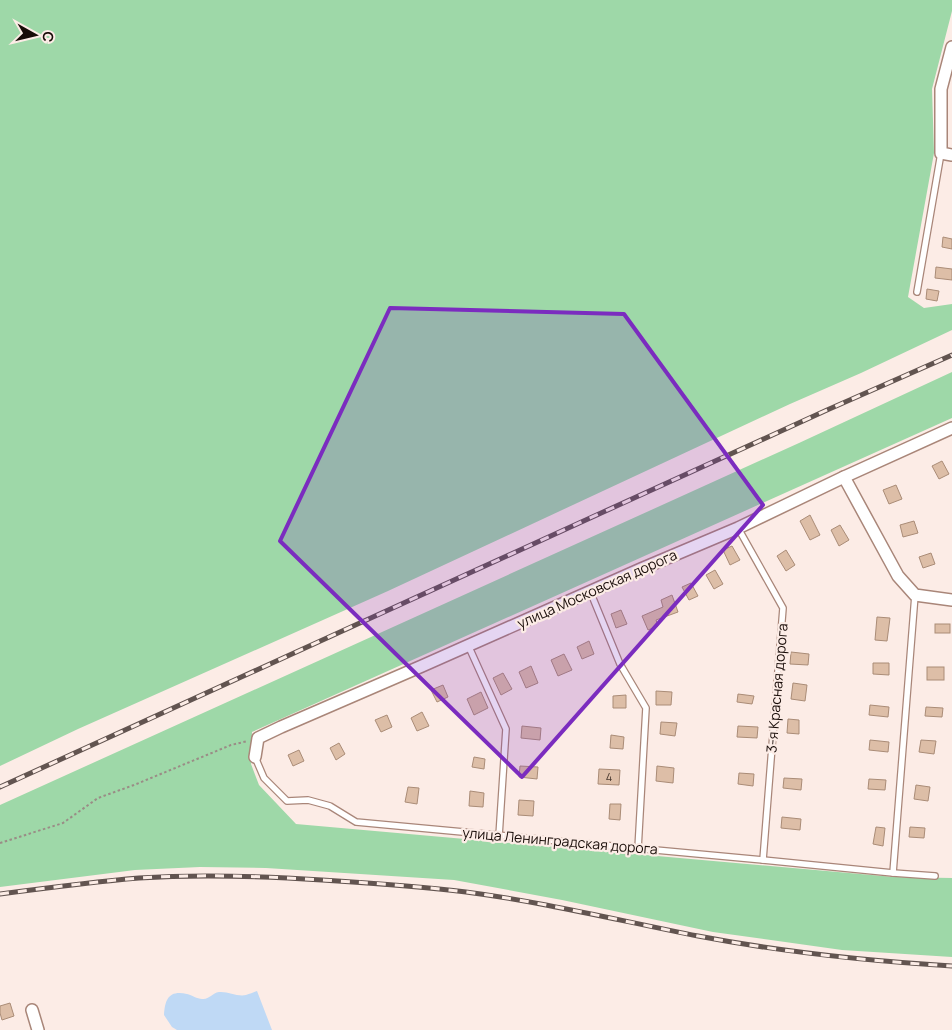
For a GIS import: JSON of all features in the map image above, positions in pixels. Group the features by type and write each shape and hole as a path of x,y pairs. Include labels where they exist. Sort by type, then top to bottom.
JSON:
{"street":[{"path":"946,154 941,89 952,47"},
{"name":"улица Московская дорога","path":"258,738 590,591 738,528 952,428"},
{"path":"844,477 898,576 915,595 952,600"},
{"path":"255,757 258,738"},
{"path":"32,1010 38,1030"}],"lane":[{"path":"917,292 946,154"},
{"name":"3-я Красная дорога","path":"738,528 783,608 763,860"},
{"path":"590,591 620,664 646,708 638,849"},
{"path":"893,873 915,595"},
{"path":"468,646 506,729 499,836"},
{"name":"улица Ленинградская дорога","path":"255,757 264,778 286,801 308,800 330,806 356,822 935,876"}],"path":[{"path":"0,844 63,823 98,798 231,745 258,738"}],"highlighted area":[{"path":"390,308 624,314 763,505 522,777 280,541"}],"green space":[{"path":"0,0 952,0 952,11 932,89 934,153 908,297 924,308 952,304 952,330 388,591 78,729 0,766"},
{"path":"952,372 952,418 252,732 251,764 259,785 296,824 894,877 952,878 952,957 842,950 713,932 562,900 454,880 266,868 200,867 135,870 0,887 0,805"}],"water":[{"path":"257,991 272,1030 177,1030 172,1027 164,1015 167,1000 176,993 204,999 219,992 247,995"}],"building":[{"path":"943,237 952,239 952,249 942,247"},
{"path":"936,267 952,269 952,280 935,278"},
{"path":"927,289 939,291 937,301 926,299"},
{"path":"942,461 949,474 939,479 932,466"},
{"path":"896,485 902,499 889,504 883,490"},
{"path":"810,515 820,535 810,540 800,521"},
{"path":"914,521 918,533 903,537 900,525"},
{"path":"840,525 849,540 839,546 831,530"},
{"path":"732,546 740,560 730,565 723,550"},
{"path":"786,550 795,565 786,571 777,556"},
{"path":"931,553 935,564 923,568 919,557"},
{"path":"715,570 723,584 714,589 706,575"},
{"path":"691,583 698,596 689,600 682,587"},
{"path":"672,595 678,612 656,620 658,626 648,630 642,616 663,607 661,600"},
{"path":"621,610 627,624 616,628 611,614"},
{"path":"877,617 890,618 887,641 875,640"},
{"path":"935,624 950,624 950,633 935,633"},
{"path":"589,641 594,654 582,659 577,647"},
{"path":"791,652 809,654 808,665 790,664"},
{"path":"564,654 572,670 558,676 551,660"},
{"path":"873,663 889,663 889,675 873,674"},
{"path":"531,666 538,683 526,688 519,672"},
{"path":"927,667 944,667 944,680 927,680"},
{"path":"503,673 512,689 501,695 493,678"},
{"path":"793,683 807,685 805,701 791,699"},
{"path":"443,685 448,697 437,702 431,690"},
{"path":"656,691 672,692 671,705 656,705"},
{"path":"481,692 488,708 474,715 467,699"},
{"path":"738,694 754,696 752,704 737,702"},
{"path":"626,695 626,708 613,708 613,696"},
{"path":"870,705 889,707 888,717 869,715"},
{"path":"926,707 943,708 942,717 925,716"},
{"path":"422,712 429,726 417,731 411,718"},
{"path":"387,715 392,727 381,732 375,720"},
{"path":"788,719 799,720 799,734 787,733"},
{"path":"661,722 677,723 675,736 660,734"},
{"path":"522,726 541,728 540,740 521,738"},
{"path":"738,726 758,727 757,738 737,737"},
{"path":"611,735 624,737 623,749 610,748"},
{"path":"870,740 889,742 888,752 869,750"},
{"path":"921,740 936,741 934,754 919,752"},
{"path":"339,743 345,754 336,760 330,748"},
{"path":"299,750 304,761 293,766 288,755"},
{"path":"474,757 485,759 484,769 472,767"},
{"path":"520,766 538,767 537,779 519,777"},
{"path":"657,766 674,768 673,783 656,781"},
{"path":"599,769 620,770 619,785 598,784"},
{"path":"739,773 754,774 753,786 738,784"},
{"path":"784,778 802,779 801,790 783,788"},
{"path":"869,779 886,780 885,790 868,789"},
{"path":"916,785 930,787 928,801 914,799"},
{"path":"408,787 419,788 417,804 405,802"},
{"path":"470,791 484,793 483,807 469,806"},
{"path":"519,800 534,801 533,816 518,815"},
{"path":"610,804 621,804 620,820 609,819"},
{"path":"782,817 801,819 800,830 781,828"},
{"path":"876,827 885,828 883,846 873,844"},
{"path":"910,827 925,828 924,838 909,837"},
{"path":"10,1003 14,1016 2,1020 0,1006"}],"railway":[{"path":"0,787 827,410 952,355"},
{"path":"0,894 139,878 185,876 276,877 394,885 466,892 524,901 761,947 856,959 952,966"}]}
